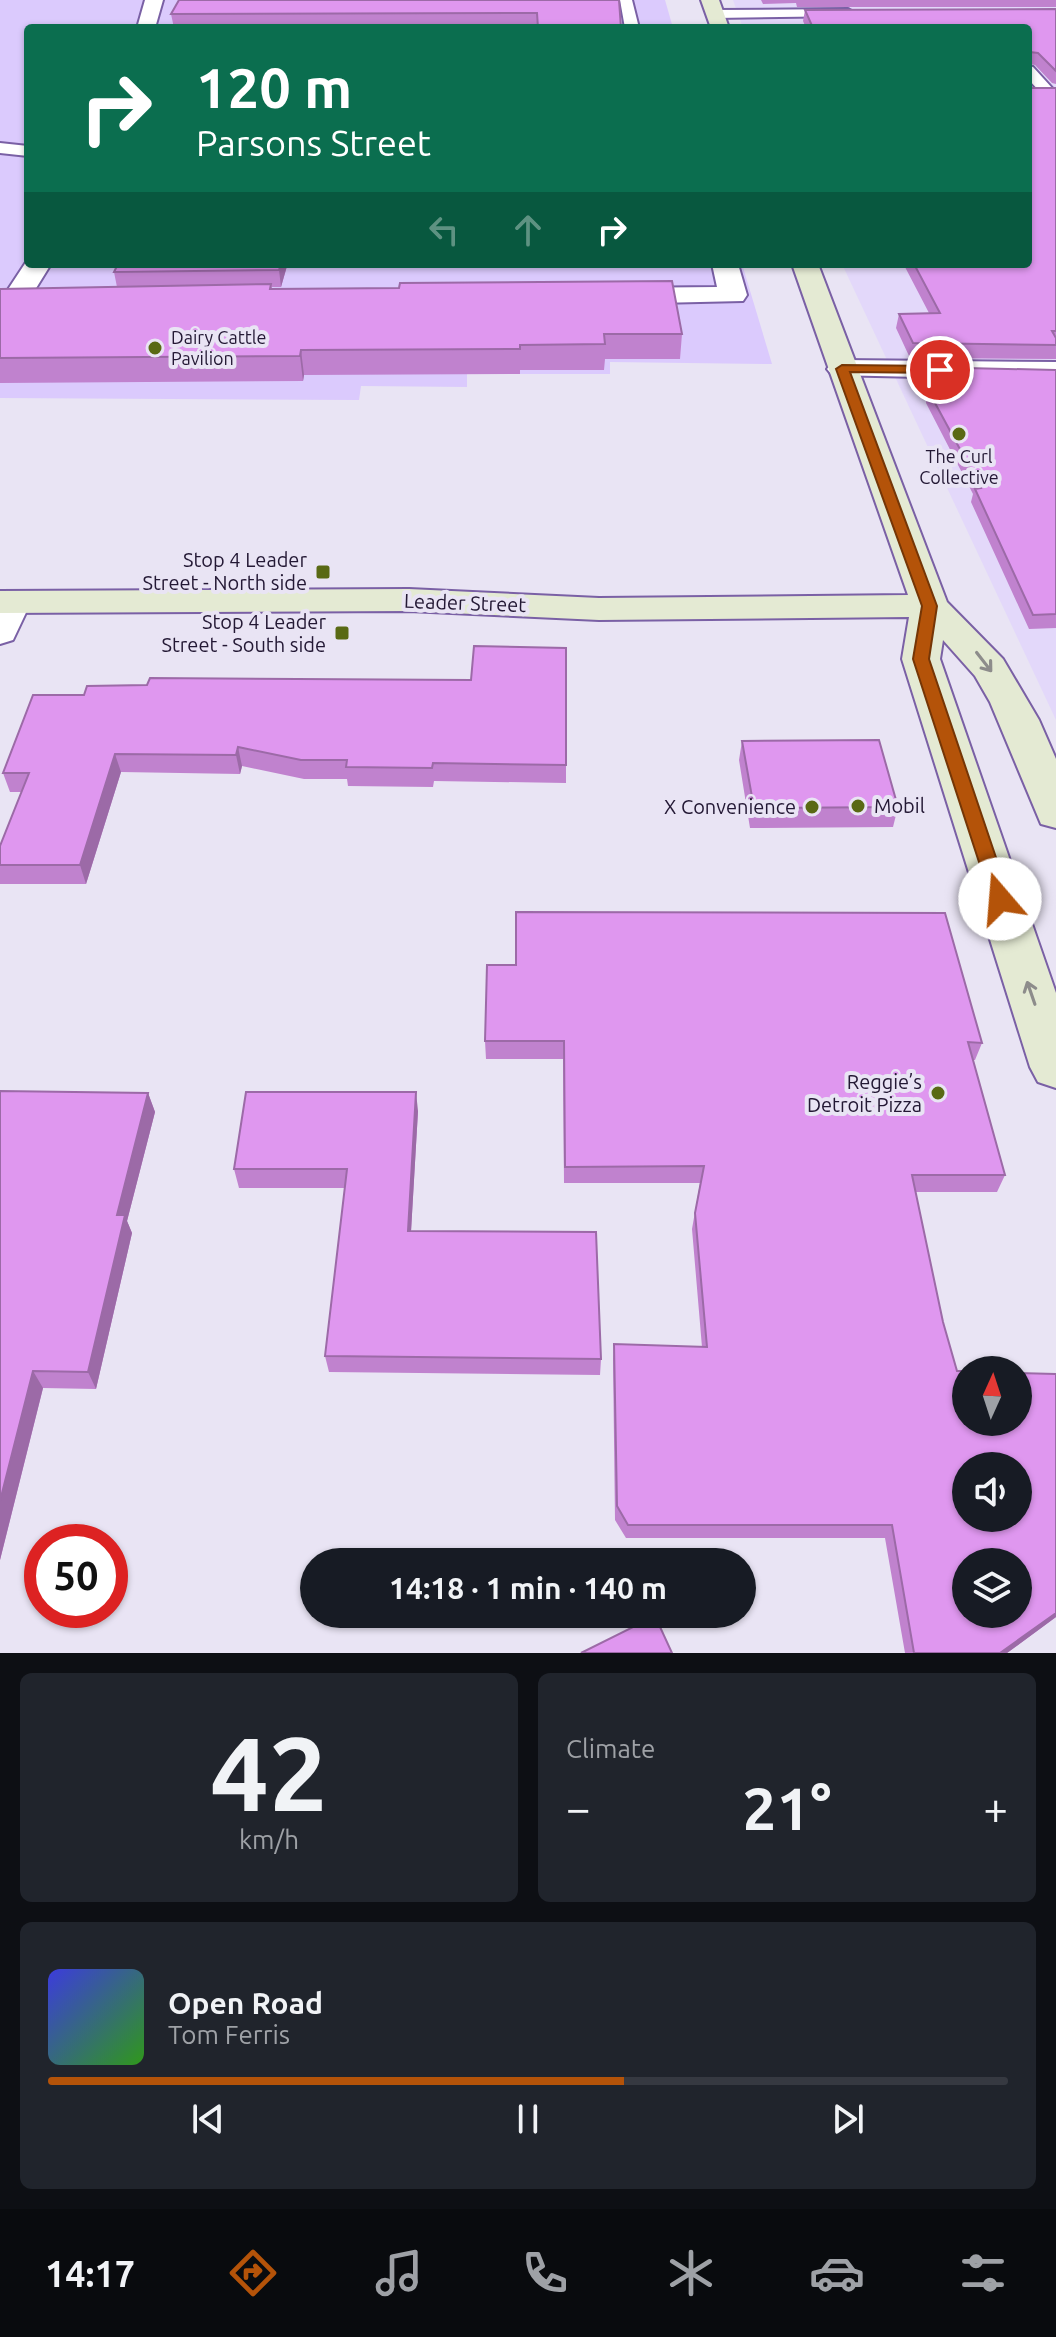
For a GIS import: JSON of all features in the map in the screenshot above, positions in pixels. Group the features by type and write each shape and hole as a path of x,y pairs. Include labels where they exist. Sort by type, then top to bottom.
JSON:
{"main road":[{"path":"806,268 930,606 971,645 991,671 1017,718 1056,813"},
{"name":"Leader Street","path":"4,612 409,600 599,609 930,606"},
{"path":"930,606 921,659 1056,1067"}],"street":[{"path":"147,24 154,0"},
{"path":"7,300 35,268"},
{"path":"590,296 733,295 726,268"},
{"path":"7,300 47,300"},
{"path":"842,369 1056,371"}],"lane":[{"path":"626,0 631,24"},
{"path":"716,15 820,13 827,23 860,18"},
{"path":"1032,70 1056,69"},
{"path":"1032,76 1044,92"},
{"path":"0,148 24,151"}],"shaded area":[{"path":"0,0 665,0 672,24 24,24 24,268 743,268 772,364 610,362 610,374 467,374 467,387 361,386 359,400 0,398"},
{"path":"733,0 1056,0 1056,720 844,268 1032,268 1032,24 742,24"}],"building":[{"path":"179,0 619,0 621,24 538,24 537,13 171,14"},
{"path":"1056,9 1056,71 1038,53 1032,52 1032,24 811,24 805,10"},
{"path":"1032,88 1056,88 1056,331 1052,331 1056,345 913,343 899,314 940,313 916,268 1032,268"},
{"path":"116,268 280,268 279,270 114,272"},
{"path":"672,281 682,334 604,334 605,344 520,345 520,349 301,350 300,356 0,358 0,289 271,284 270,289 399,288 400,283"},
{"path":"923,367 1056,370 1056,614 1033,615 975,489 981,488 928,390 933,387"},
{"path":"474,646 566,648 566,765 433,763 432,768 346,767 347,760 301,760 238,747 236,755 115,754 80,865 0,865 0,846 29,773 3,773 33,695 84,695 87,686 147,685 150,678 471,680"},
{"path":"879,740 898,807 754,808 742,741"},
{"path":"516,912 945,913 982,1043 968,1042 1005,1175 912,1175 953,1356 952,1436 1032,1436 1032,1373 1056,1374 1056,1613 1000,1653 914,1653 892,1525 628,1525 617,1506 614,1344 707,1347 695,1213 704,1166 565,1167 564,1041 485,1041 487,965 516,965"},
{"path":"0,1091 148,1093 117,1215 125,1215 88,1372 33,1371 0,1501"},
{"path":"246,1092 416,1092 408,1231 596,1232 601,1359 325,1356 347,1169 234,1169"},
{"path":"631,1628 661,1628 672,1653 581,1653"}],"place":[{"name":"Dairy Cattle Pavilion","path":"155,348"},
{"name":"The Curl Collective","path":"959,434"},
{"name":"Stop 4 Leader Street - North side","path":"323,572"},
{"name":"Stop 4 Leader Street - South side","path":"342,633"},
{"name":"Mobil","path":"858,806"},
{"name":"X Convenience","path":"812,807"},
{"name":"Reggie’s Detroit Pizza","path":"938,1093"}],"route":[{"path":"940,370 842,369 930,606 921,659 1000,899"}]}
